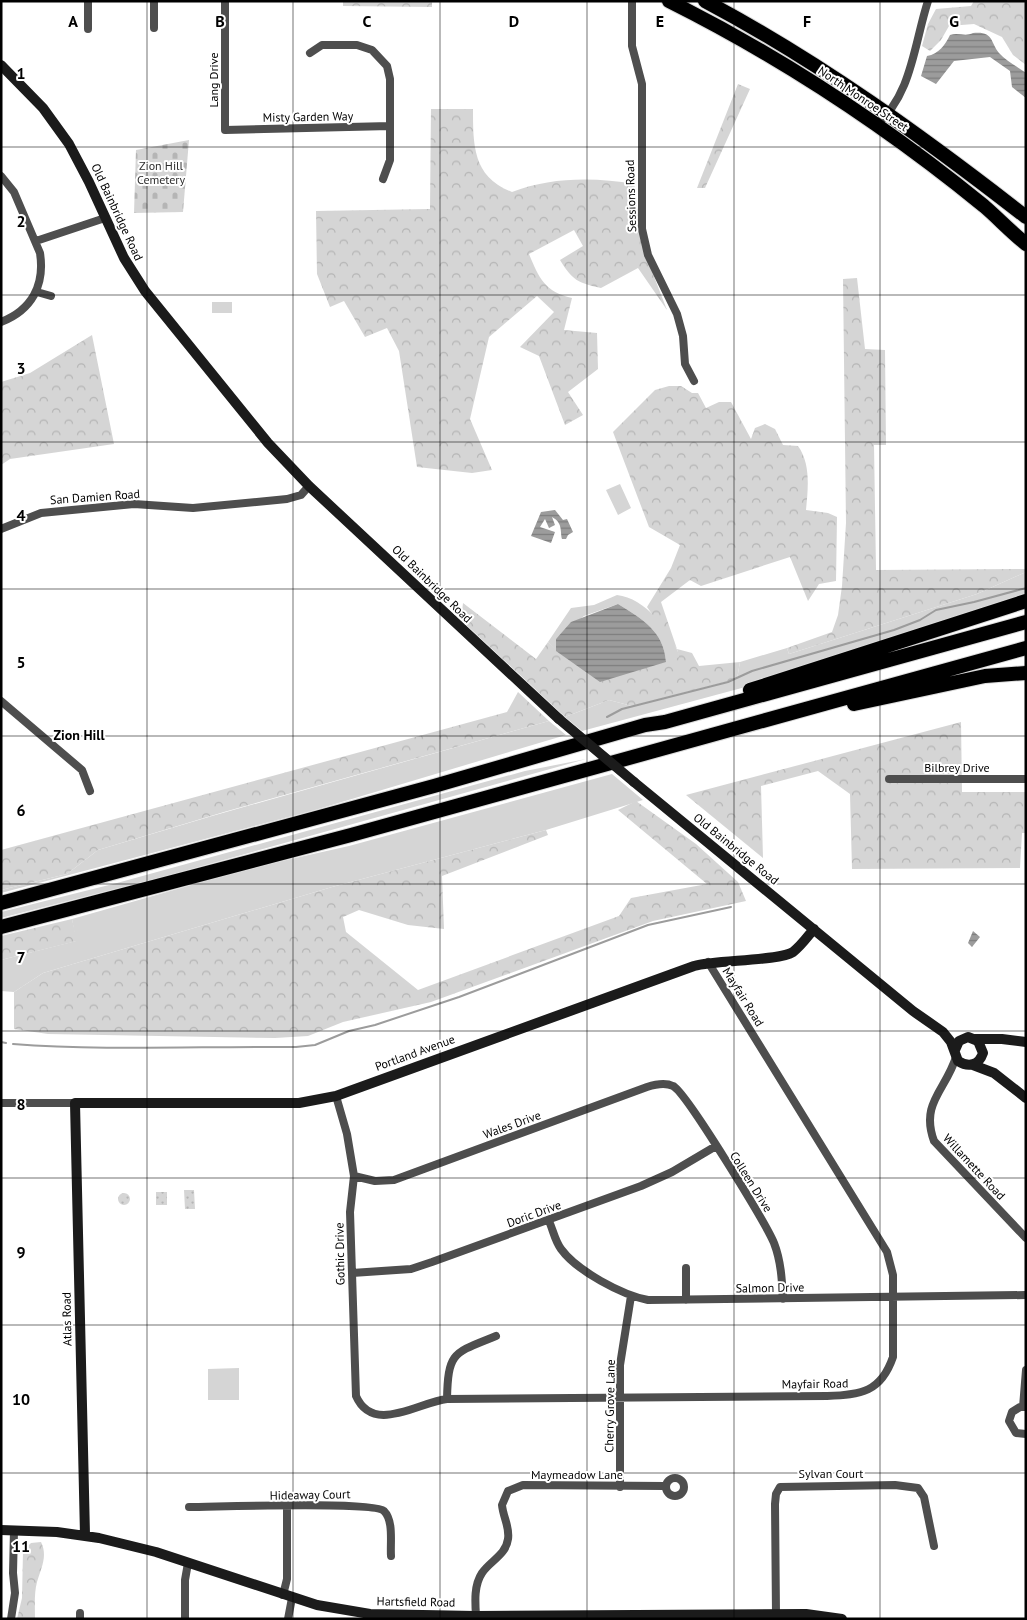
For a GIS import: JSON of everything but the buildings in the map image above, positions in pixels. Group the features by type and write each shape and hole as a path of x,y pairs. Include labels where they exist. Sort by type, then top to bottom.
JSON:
{"highway":[{"name":"North Monroe Street","path":"670,1 780,63 876,125 985,207 1026,244"},
{"name":"North Monroe Street","path":"705,1 789,48 889,114 1023,213"},
{"path":"780,63 789,48"},
{"path":"985,207 1026,227"},
{"path":"645,725 664,714 747,691 1026,601"},
{"path":"1,903 348,810 645,725 675,720 1026,622"},
{"path":"1,927 274,856 1026,648"},
{"path":"816,706 855,704 985,676 1026,673"}],"street":[{"path":"88,1 88,29"},
{"path":"154,1 154,28"},
{"name":"Lang Drive","path":"225,1 225,130"},
{"name":"Sessions Road","path":"632,1 632,46 641,78 642,230 648,255 677,314 683,336 685,364 694,381"},
{"path":"876,125 889,114 905,83 928,1"},
{"path":"310,53 322,45 365,46 378,55 389,72 390,160 383,179"},
{"name":"Old Bainbridge Road","path":"1,65 43,108 61,132 80,162 124,258 145,291 257,430 309,486 559,719 914,1011 943,1032 952,1042 955,1054"},
{"name":"Misty Garden Way","path":"225,130 390,126"},
{"path":"1,176 14,192 36,241 42,263 37,292 26,308 1,322"},
{"path":"36,241 105,218"},
{"path":"37,292 51,296"},
{"name":"San Damien Road","path":"1,529 41,513 134,504 193,508 287,499 301,495 309,486"},
{"path":"1,701 82,770 90,791"},
{"name":"Bilbrey Drive","path":"889,779 1026,779"},
{"name":"Portland Avenue","path":"1,1103 299,1103 336,1096 637,984 708,962 786,955 798,947 814,929"},
{"name":"Mayfair Road","path":"366,1411 377,1414 405,1413 438,1400 448,1399 834,1396 861,1393 874,1387 890,1368 893,1356 891,1265 882,1243 708,962"},
{"name":"Old Bainbridge Road","path":"943,1032 962,1039"},
{"path":"970,1065 993,1041 1002,1038"},
{"path":"1026,1042 1002,1038 962,1039 955,1054 970,1065 994,1074 1026,1098"},
{"path":"975,1039 980,1044 982,1053 994,1074"},
{"name":"Willamette Road","path":"955,1054 950,1076 930,1108 930,1126 934,1141 1026,1238"},
{"name":"Willamette Road","path":"950,1076 970,1065"},
{"name":"Wales Drive","path":"354,1176 375,1181 394,1180 647,1086 665,1084 676,1088"},
{"name":"Colleen Drive","path":"676,1088 716,1146 773,1241 781,1270 783,1299"},
{"name":"Gothic Drive","path":"336,1096 348,1138 354,1176 350,1212 356,1396 366,1411"},
{"name":"Atlas Road","path":"75,1102 85,1535"},
{"name":"Doric Drive","path":"352,1273 411,1269 549,1221 656,1179 716,1146"},
{"name":"Salmon Drive","path":"549,1221 557,1242 567,1256 613,1287 631,1296 648,1300 1026,1295"},
{"path":"686,1268 686,1300"},
{"name":"Cherry Grove Lane","path":"620,1486 620,1365 631,1296"},
{"path":"448,1399 448,1375 452,1359 465,1348 496,1336"},
{"path":"1026,1370 1024,1407 1012,1412 1009,1421 1016,1433 1026,1434"},
{"name":"Sylvan Court","path":"776,1614 775,1504 776,1494 780,1487 895,1485 918,1488 924,1497 934,1546"},
{"name":"Maymeadow Lane","path":"475,1617 478,1582 486,1568 505,1549 508,1542 508,1528 502,1505 508,1491 523,1486 665,1486"},
{"path":"287,1506 288,1619"},
{"name":"Hideaway Court","path":"189,1507 352,1506 379,1508 386,1513 390,1521 391,1556"},
{"name":"Hartsfield Road","path":"1,1530 85,1535 134,1546 288,1597 344,1610 391,1617 656,1617 776,1614 842,1619"},
{"path":"11,1619 16,1593 13,1573 14,1530"},
{"path":"185,1619 184,1580 188,1563"}],"green space":[{"path":"343,1 432,1 432,7 343,6"},
{"path":"974,1 1026,1 1026,65 1013,55 1002,37 974,24 949,26 941,40 930,51 922,46 928,24 936,9 971,6"},
{"path":"738,84 750,89 705,188 697,188"},
{"path":"431,109 473,109 475,148 478,159 489,178 499,186 512,192 542,183 557,181 604,180 634,184 643,248 667,310 638,268 601,288 576,280 560,260 583,246 574,230 529,254 544,283 555,292 572,298 564,330 597,333 598,369 568,392 583,415 565,425 539,356 520,347 554,312 537,296 489,337 470,419 492,470 472,473 417,467 399,351 387,328 365,337 344,301 330,307 317,274 316,211 430,209"},
{"name":"Zion Hill Cemetery","path":"189,140 183,212 134,213 136,150"},
{"path":"857,278 865,349 885,350 886,445 874,445 876,570 1026,569 1026,572 977,594 789,654 787,648 832,632 838,615 846,523 843,279"},
{"path":"212,302 232,302 232,313 212,313"},
{"path":"92,335 114,444 10,459 1,465 1,382 30,373"},
{"path":"669,386 681,386 692,393 698,393 706,408 719,402 731,402 751,439 755,428 765,424 775,429 783,445 798,446 807,469 806,510 828,513 837,517 836,581 819,584 808,601 790,557 701,586 690,580 661,602 677,649 647,607 671,568 680,545 649,527 613,432 655,390"},
{"path":"620,484 631,508 618,515 606,490"},
{"path":"1026,572 1026,599 797,673 582,731 565,717 609,700 632,706 737,679 740,662 787,648 789,654 977,594"},
{"path":"617,595 637,602 656,617 676,647 680,657 666,662 661,642 656,634 643,621 618,604 584,616 556,639 556,651 548,642 571,608 594,605"},
{"path":"463,603 536,659 548,642 557,651 600,681 679,657 677,649 692,653 699,666 740,662 737,679 632,706 609,700 565,717 461,620"},
{"path":"518,692 549,721 224,812 98,850 67,874 1,890 1,850 507,712"},
{"path":"549,721 566,735 315,810 1,893 1,890 67,874 98,850"},
{"path":"961,722 962,792 1026,792 1026,833 1022,833 1020,868 852,869 850,794 818,771 761,786 763,858 686,795"},
{"path":"586,759 166,876 1,918 1,912 117,883 525,771"},
{"path":"612,774 643,800 546,830 332,887 43,973 14,992 1,991 1,960 76,941 72,919 251,868 349,846"},
{"path":"636,801 696,844 738,882 746,901 653,921 431,1002 343,1022 308,1036 275,1038 48,1034 14,1029 14,992 43,973 332,887 546,830 548,835 442,876 444,929 408,925 359,910 343,917 346,932 418,990 619,916 631,898 707,884 618,810"},
{"path":"72,919 77,941 1,960 1,936"},
{"path":"184,1190 194,1190 195,1209 185,1209"},
{"path":"156,1192 167,1192 167,1205 156,1205"},
{"path":"126,1193 129,1194 129,1204 122,1205 119,1204 118,1197 119,1194"},
{"path":"239,1368 239,1400 208,1400 208,1369"},
{"path":"41,1542 44,1557 36,1586 35,1619 17,1619 22,1598 23,1551 31,1543"}],"shaded area":[{"path":"973,33 988,36 1002,56 1026,73 1026,98 1012,87 1010,71 990,57 954,61 936,84 921,76 927,56 941,49 950,35"},
{"path":"555,510 563,520 567,519 573,532 566,539 562,539 559,524 552,517 555,525 549,528 545,519 540,527 555,532 551,543 531,536 541,512"},
{"path":"618,604 643,621 656,634 661,642 666,662 600,682 556,651 556,639 571,622"},
{"path":"973,931 980,937 972,947 968,943"}],"waterway":[{"path":"607,717 622,709 728,682 752,671 894,630 920,620 936,610 1026,588"},
{"path":"13,1044 118,1048 296,1047 315,1045 349,1031 375,1025 459,997 648,925 731,907"},
{"path":"1,1042 6,1043"}],"district":[{"name":"Zion Hill","path":"79,735"}]}
